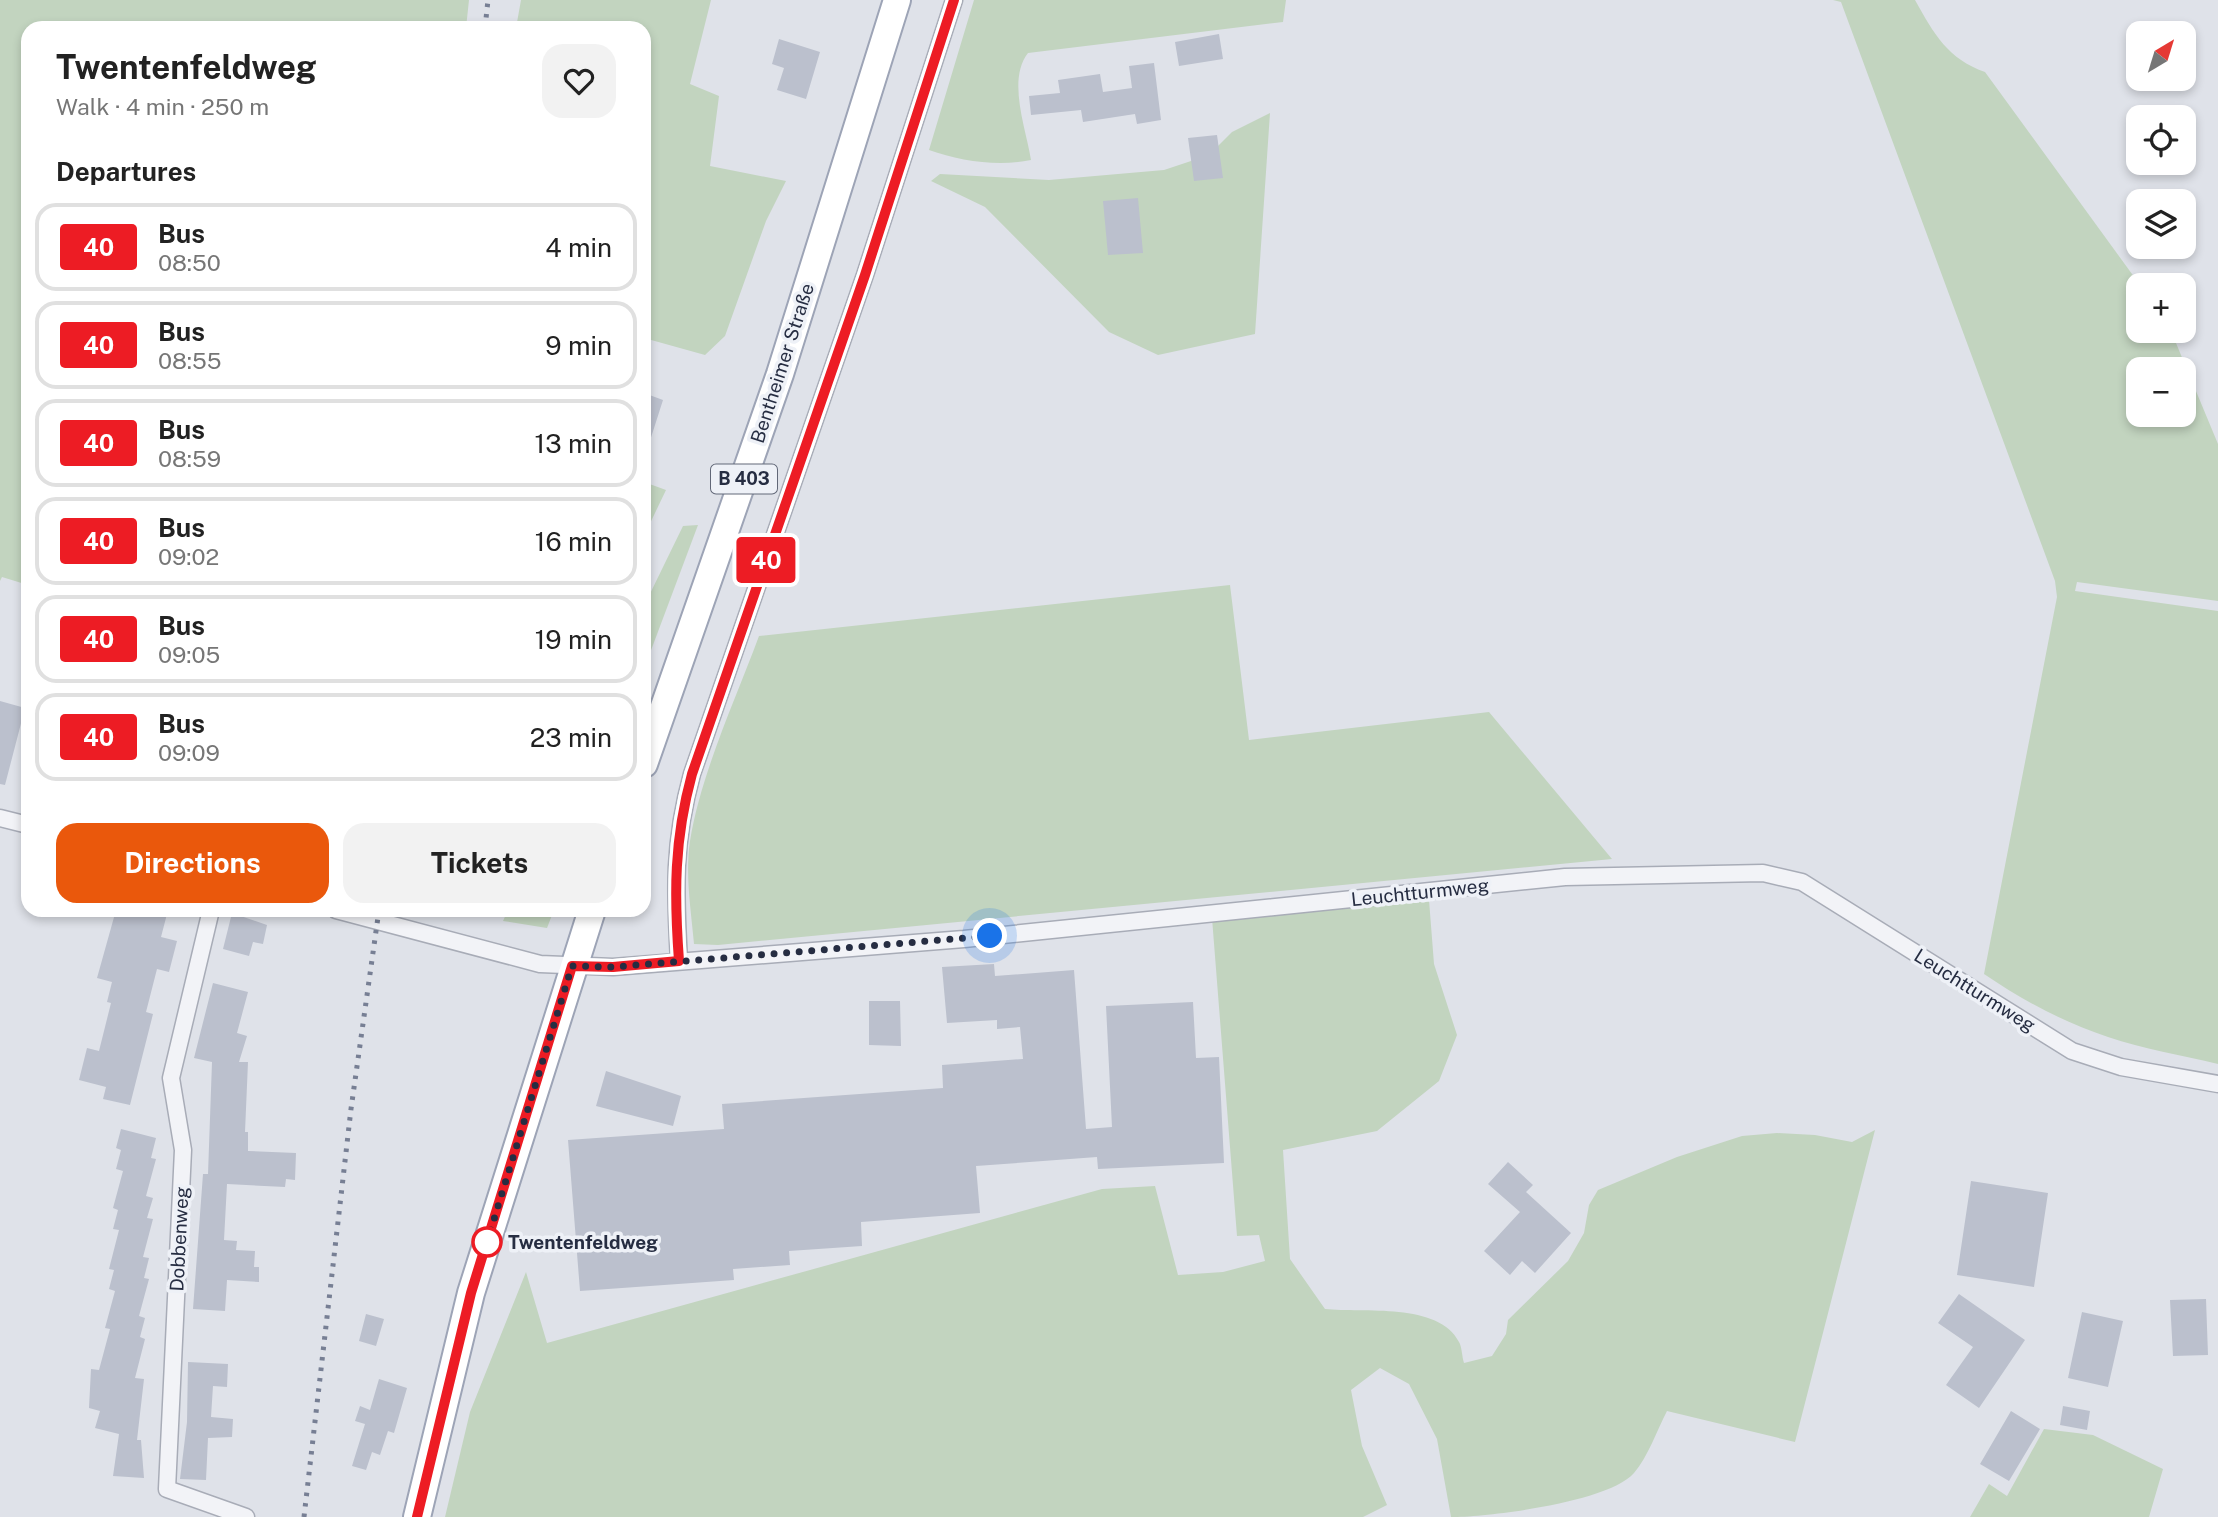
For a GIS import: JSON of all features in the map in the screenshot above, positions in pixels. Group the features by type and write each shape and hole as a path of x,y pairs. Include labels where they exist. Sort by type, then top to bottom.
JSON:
{"main road":[{"name":"Bentheimer Straße","path":"651,744 780,374 897,0"},
{"path":"417,1517 471,1293 590,917"}],"street":[{"path":"679,961 675,859 681,813 692,774 865,275 954,0"},
{"path":"0,818 21,823"},
{"name":"Leuchtturmweg","path":"572,966 613,967 964,939 1565,877 1763,873 1802,881 2072,1051 2121,1068 2218,1084"},
{"name":"Dobbenweg","path":"209,917 171,1078 183,1150 167,1489 246,1517"},
{"path":"360,917 477,950 541,964 572,966"}],"green space":[{"path":"0,0 469,0 467,21 21,21 21,583 2,577 0,581"},
{"path":"521,0 711,0 690,84 719,96 710,166 786,181 766,221 725,336 705,355 651,340 651,21 517,21"},
{"path":"974,0 1286,0 1283,22 1028,53 1022,64 1018,90 1031,160 992,163 966,160 929,150"},
{"path":"1833,0 1915,0 1943,44 1961,60 1985,72 2131,273 2126,273 2126,343 2176,343 2182,357 2126,357 2126,427 2196,427 2196,391 2218,444 2218,601 2077,582 2075,591 2218,611 2218,1064 2135,1045 2091,1031 2043,1010 1984,974 2057,597 2055,581 1841,2"},
{"path":"1270,113 1255,334 1158,355 1109,332 985,207 931,181 940,174 1049,180 1164,170 1209,155 1232,132"},
{"path":"651,485 666,490 651,521"},
{"path":"698,525 651,650 651,592 683,526"},
{"path":"1230,585 1249,740 1489,712 1612,859 718,945 694,944 688,867 695,815 710,763 759,636"},
{"path":"1429,900 1434,964 1457,1035 1439,1081 1377,1131 1283,1150 1290,1259 1325,1309 1399,1312 1435,1321 1449,1329 1459,1342 1464,1363 1492,1356 1506,1334 1508,1320 1568,1261 1584,1233 1589,1205 1598,1190 1677,1157 1742,1136 1777,1133 1815,1135 1852,1142 1875,1130 1795,1442 1667,1411 1639,1467 1621,1483 1575,1500 1547,1506 1451,1517 1437,1439 1409,1384 1380,1368 1351,1390 1362,1446 1387,1505 1363,1517 445,1517 470,1412 526,1272 547,1343 1102,1189 1155,1186 1178,1275 1223,1272 1265,1261 1259,1235 1237,1236 1212,918"},
{"path":"505,917 551,917 547,928 503,921"},
{"path":"2044,1429 2093,1435 2163,1469 2149,1517 1970,1517 1989,1484 2007,1496"}],"building":[{"path":"1219,34 1223,59 1179,66 1175,42"},
{"path":"779,39 820,52 806,99 777,90 784,68 772,64"},
{"path":"1154,63 1161,120 1137,124 1135,114 1083,122 1081,110 1031,115 1029,96 1060,93 1058,80 1100,74 1103,92 1132,88 1129,66"},
{"path":"1217,135 1223,178 1194,181 1188,138"},
{"path":"1138,198 1143,253 1108,255 1103,201"},
{"path":"651,396 663,400 651,438"},
{"path":"0,701 21,707 21,723 5,785 0,784"},
{"path":"114,917 166,917 161,937 177,941 169,972 157,969 146,1012 153,1014 130,1105 103,1099 106,1087 79,1080 87,1048 99,1051 111,1003 107,1002 112,982 97,978"},
{"path":"231,917 244,917 267,925 263,944 253,942 249,956 223,949"},
{"path":"994,964 995,976 1074,970 1086,1129 1112,1127 1106,1006 1193,1002 1196,1058 1219,1057 1224,1163 1098,1169 1097,1157 976,1166 980,1213 861,1222 862,1246 789,1251 790,1265 733,1269 734,1280 580,1291 568,1140 724,1129 722,1104 943,1088 942,1065 1023,1059 1020,1027 997,1029 997,1020 947,1023 942,967"},
{"path":"213,983 248,992 237,1033 247,1036 239,1062 248,1062 245,1132 248,1132 248,1151 296,1153 295,1180 286,1179 285,1187 227,1184 224,1240 237,1241 236,1250 255,1251 254,1267 259,1267 259,1282 227,1280 225,1311 193,1309 203,1174 208,1174 212,1062 194,1058"},
{"path":"869,1001 900,1001 901,1046 869,1045"},
{"path":"606,1071 681,1096 673,1126 596,1106"},
{"path":"121,1129 156,1138 151,1158 156,1159 146,1196 153,1198 147,1218 153,1219 143,1257 149,1258 144,1278 149,1279 139,1316 145,1318 140,1337 145,1339 135,1378 144,1379 137,1440 141,1440 144,1478 113,1476 119,1434 95,1428 100,1411 89,1408 91,1369 99,1370 110,1329 105,1328 115,1291 109,1289 114,1270 109,1269 119,1230 113,1229 118,1210 113,1208 123,1171 116,1169 121,1150 116,1148"},
{"path":"1508,1162 1533,1185 1526,1192 1571,1233 1535,1273 1522,1261 1510,1275 1484,1251 1520,1212 1488,1184"},
{"path":"1971,1181 2048,1193 2034,1287 1957,1275"},
{"path":"1959,1294 2025,1340 1979,1408 1946,1385 1973,1347 1938,1323"},
{"path":"2206,1299 2208,1355 2173,1356 2170,1300"},
{"path":"2082,1312 2123,1321 2108,1387 2068,1378"},
{"path":"366,1314 384,1319 376,1346 359,1341"},
{"path":"188,1362 228,1364 227,1387 213,1386 211,1417 233,1419 232,1437 208,1438 206,1480 180,1479 187,1422"},
{"path":"379,1379 407,1388 394,1433 388,1431 380,1455 372,1452 366,1470 352,1466 365,1424 355,1421 360,1406 370,1410"},
{"path":"2063,1406 2090,1411 2087,1430 2060,1425"},
{"path":"2011,1411 2040,1429 2009,1481 1980,1464"}],"railway":[{"path":"486,21 488,0"},
{"path":"304,1517 351,1109 378,917"}],"bus line":[{"name":"40","path":"417,1517 471,1293 572,966 613,967 679,961 674,869 681,813 692,774 865,275 954,0"}],"place":[{"name":"Twentenfeldweg","path":"487,1242"}],"route":[{"path":"487,1242 572,966 613,967 990,936"}]}
